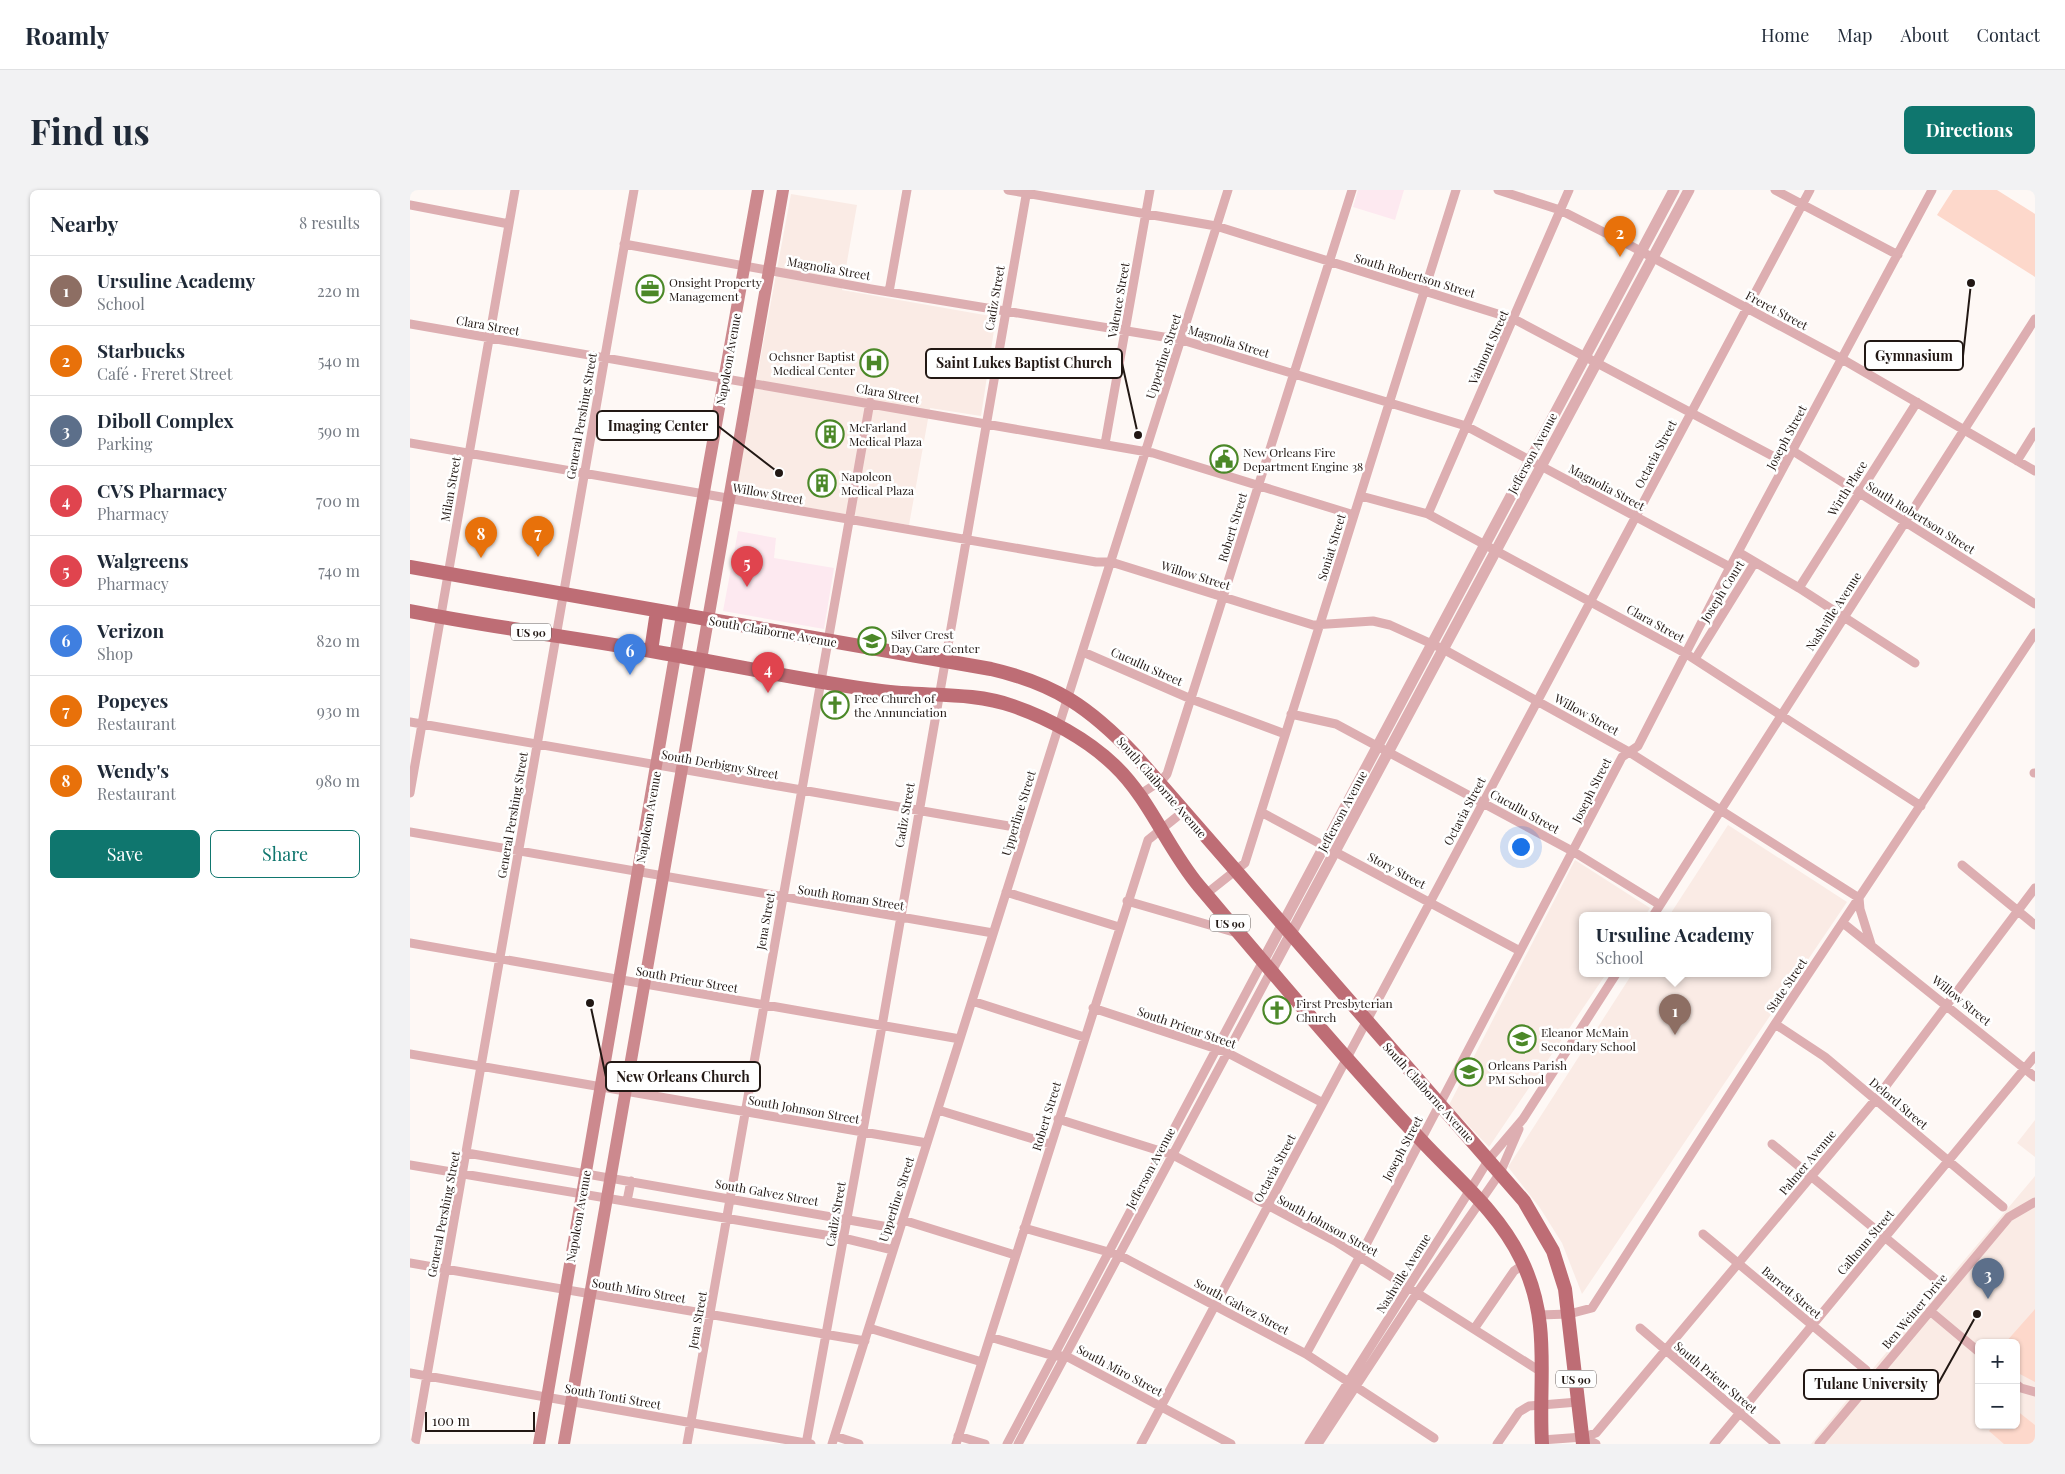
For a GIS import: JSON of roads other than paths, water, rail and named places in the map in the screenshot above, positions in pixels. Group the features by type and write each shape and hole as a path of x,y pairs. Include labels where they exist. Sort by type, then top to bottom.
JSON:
{"main road":[{"name":"Napoleon Avenue","path":"539,1444 682,615 758,190"},
{"name":"Napoleon Avenue","path":"564,1444 783,190"},
{"name":"South Claiborne Avenue","path":"410,567 1009,673 1046,686 1068,697 1104,723 1184,811 1365,1022 1524,1201 1552,1251 1566,1289 1583,1440"},
{"name":"South Claiborne Avenue","path":"410,611 881,691 979,698 1013,706 1058,726 1114,764 1139,795 1184,868 1267,966 1420,1140 1498,1219 1524,1264 1539,1315 1543,1343 1542,1442"},
{"path":"652,651 657,611"}],"street":[{"name":"Milan Street","path":"410,793 514,190"},
{"name":"General Pershing Street","path":"415,1444 634,190"},
{"path":"889,292 907,190"},
{"name":"South Robertson Street","path":"1008,190 1216,226 1514,319 1786,463"},
{"name":"Valence Street","path":"1105,444 1150,190"},
{"name":"Upperline Street","path":"834,1440 1228,190"},
{"name":"Robert Street","path":"1158,783 1167,774 1352,190"},
{"name":"Soniat Street","path":"1206,894 1245,863 1456,190"},
{"name":"Freret Street","path":"1498,190 1560,210 1641,251 1842,359 2035,471"},
{"path":"1560,210 1564,190"},
{"name":"Valmont Street","path":"1428,514 1569,190"},
{"name":"Jefferson Avenue","path":"1491,547 1530,460 1674,190"},
{"name":"Jefferson Avenue","path":"1286,931 1324,846 1383,749 1491,547 1541,466 1689,190"},
{"path":"1776,190 1898,255"},
{"name":"Octavia Street","path":"1141,1444 1810,190"},
{"name":"Joseph Street","path":"1306,1354 1574,852 1622,757 1638,746 1730,567 1932,190"},
{"name":"Cadiz Street","path":"808,1444 882,1026 1004,310 1027,192"},
{"path":"410,205 509,224"},
{"name":"Magnolia Street","path":"624,244 889,292 1182,340 1466,426 1730,567"},
{"name":"Nashville Avenue","path":"1655,912 2035,319"},
{"name":"Clara Street","path":"410,324 870,402 1146,452 1354,515"},
{"name":"Jena Street","path":"687,1444 870,402"},
{"name":"Wirth Place","path":"1799,588 1917,402"},
{"path":"2017,461 2035,432"},
{"name":"Willow Street","path":"410,443 850,521 1096,562 1111,562 1313,625 1373,621 1390,625 1438,647 1538,700 1629,752 1859,898"},
{"name":"South Robertson Street","path":"1792,451 2035,604"},
{"name":"Clara Street","path":"1361,496 1428,514 1685,653 1921,806"},
{"path":"1738,552 1799,588 1914,663"},
{"name":"Joseph Court","path":"1695,659 1755,562"},
{"name":"State Street","path":"1539,1315 1569,1314 1592,1308 1775,1024 2035,633"},
{"name":"Cucullu Street","path":"1083,652 1191,699 1285,734"},
{"name":"Cucullu Street","path":"1291,714 1327,720 1574,852 1660,905"},
{"name":"South Derbigny Street","path":"410,722 1026,829"},
{"name":"Jefferson Avenue","path":"1007,1444 1217,1049 1286,931 1336,852 1383,749"},
{"path":"1139,795 1158,783"},
{"name":"Robert Street","path":"957,1440 1084,1036 1148,840 1184,811"},
{"name":"Story Street","path":"1261,812 1520,951"},
{"name":"South Roman Street","path":"410,832 782,898 993,933"},
{"path":"1962,865 2035,925"},
{"name":"Palmer Avenue","path":"1583,1440 1596,1433 1876,1099 2035,888"},
{"path":"1006,892 1119,927"},
{"path":"1859,898 1860,909 1871,944"},
{"path":"1127,901 1239,933"},
{"name":"Willow Street","path":"1843,922 2035,1077"},
{"name":"South Prieur Street","path":"410,943 960,1039"},
{"name":"Jefferson Avenue","path":"1018,1444 1173,1155 1226,1052 1267,966"},
{"name":"Nashville Avenue","path":"1318,1444 1408,1287 1489,1160 1523,1119 1614,977"},
{"path":"972,1001 1084,1036"},
{"name":"South Prieur Street","path":"1093,1008 1226,1052 1323,1103"},
{"name":"Delord Street","path":"1775,1024 1824,1057 2003,1207"},
{"name":"South Johnson Street","path":"410,1054 927,1143"},
{"name":"Calhoun Street","path":"1714,1444 2035,1056"},
{"path":"938,1110 1050,1144"},
{"name":"South Johnson Street","path":"1058,1119 1173,1155 1360,1256 1543,1373"},
{"name":"Nashville Avenue","path":"1309,1444 1500,1173 1523,1119"},
{"path":"1772,1144 1939,1282"},
{"name":"South Galvez Street","path":"467,1153 847,1218 901,1224 1015,1255"},
{"path":"410,1165 843,1238 894,1250"},
{"path":"627,1201 631,1181"},
{"name":"Ben Weiner Drive","path":"1819,1444 2009,1217 2035,1202"},
{"name":"South Galvez Street","path":"1024,1228 1119,1255 1306,1354 1434,1438"},
{"name":"Barrett Street","path":"1703,1234 1866,1370"},
{"name":"South Miro Street","path":"410,1263 710,1316 865,1341"},
{"path":"1474,1329 1514,1271 1524,1264"},
{"path":"1930,1311 1975,1349"},
{"path":"869,1328 982,1362"},
{"name":"South Prieur Street","path":"1640,1328 1776,1444"},
{"name":"South Miro Street","path":"990,1337 1054,1356 1066,1356 1232,1444"},
{"name":"South Tonti Street","path":"410,1373 808,1444"},
{"path":"2020,1387 2035,1392"},
{"path":"1497,1444 1519,1412 1529,1406 1578,1402"},
{"path":"834,1440 859,1444"},
{"path":"957,1440 985,1444"},
{"path":"1542,1442 1583,1440 1596,1444"}],"place":[{"name":"Starbucks","path":"1620,257"},
{"name":"Gymnasium","path":"1971,283"},
{"name":"Onsight Property Management","path":"650,289"},
{"name":"Ochsner Baptist Medical Center","path":"874,363"},
{"name":"McFarland Medical Plaza","path":"830,434"},
{"name":"Saint Lukes Baptist Church","path":"1138,435"},
{"name":"New Orleans Fire Department Engine 38","path":"1224,459"},
{"name":"Imaging Center","path":"779,473"},
{"name":"Napoleon Medical Plaza","path":"822,483"},
{"name":"Popeyes","path":"538,557"},
{"name":"Wendy's","path":"481,558"},
{"name":"Walgreens","path":"747,587"},
{"name":"Silver Crest Day Care Center","path":"872,641"},
{"name":"Verizon","path":"630,675"},
{"name":"CVS Pharmacy","path":"768,693"},
{"name":"Free Church of the Annunciation","path":"835,705"},
{"name":"New Orleans Church","path":"590,1003"},
{"name":"First Presbyterian Church","path":"1277,1010"},
{"name":"Ursuline Academy","path":"1675,1035"},
{"name":"Eleanor McMain Secondary School","path":"1522,1039"},
{"name":"Orleans Parish PM School","path":"1469,1072"},
{"name":"Diboll Complex","path":"1988,1299"},
{"name":"Tulane University","path":"1977,1314"}]}
